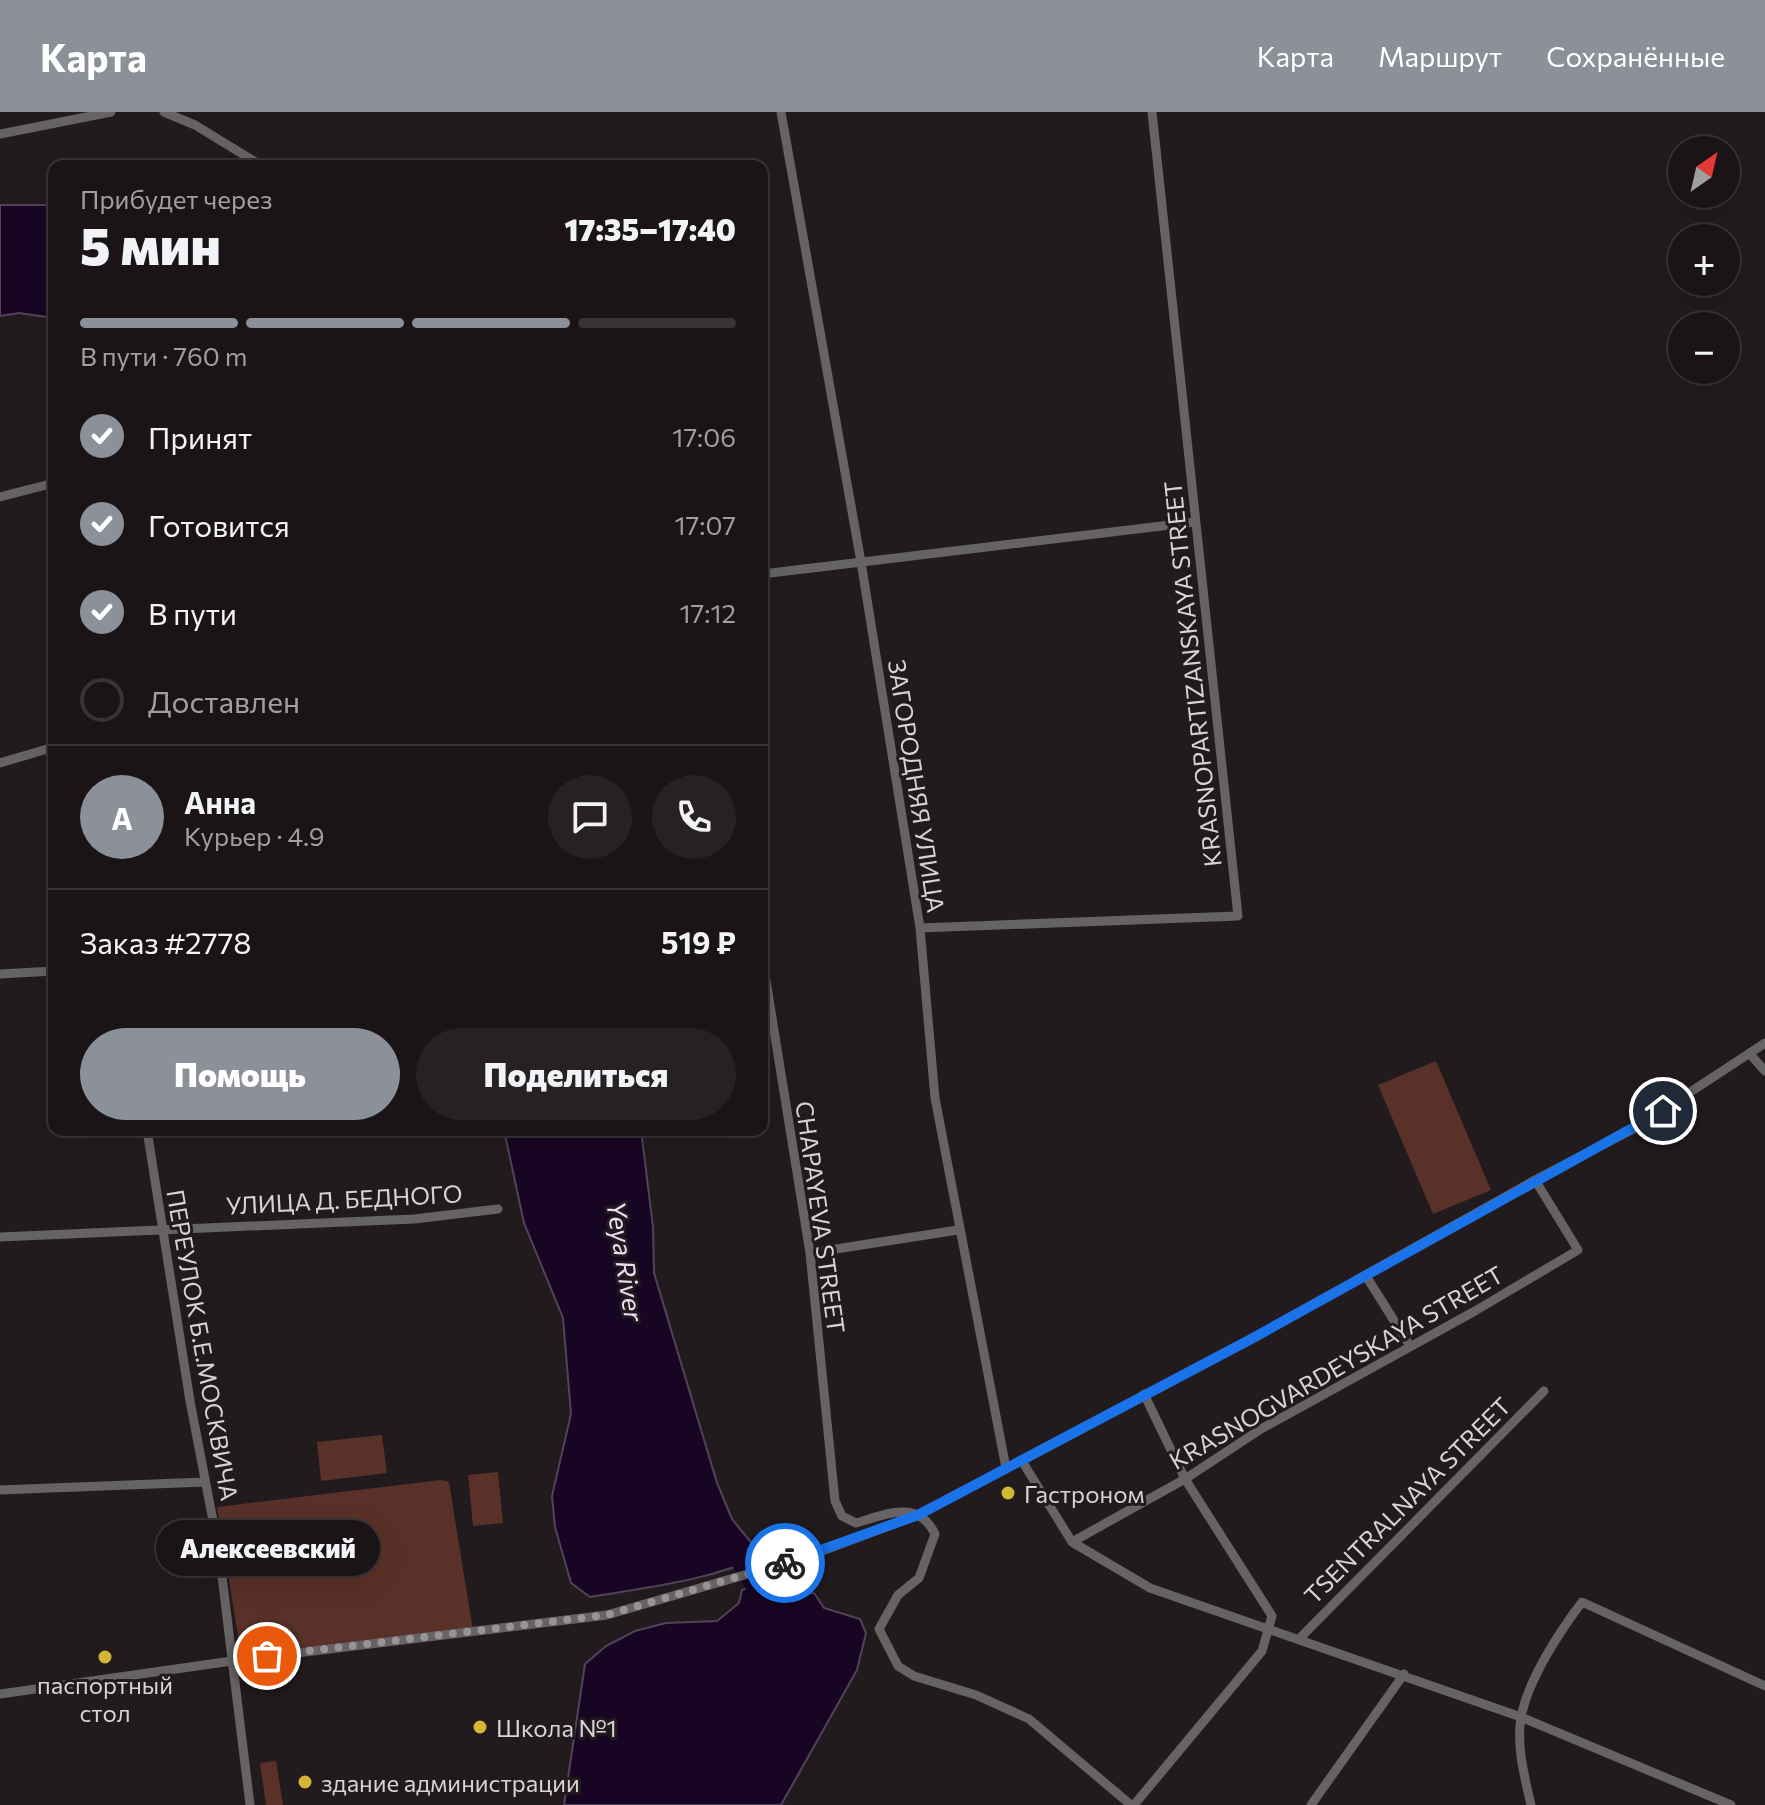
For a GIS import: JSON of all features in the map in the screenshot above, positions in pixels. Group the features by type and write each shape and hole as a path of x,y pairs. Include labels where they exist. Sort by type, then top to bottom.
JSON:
{"street":[{"path":"0,134 111,112"},
{"path":"164,112 195,125 252,160"},
{"name":"ЗАГОРОДНЯЯ УЛИЦА","path":"781,112 861,562 920,928 935,1098 1006,1468"},
{"name":"KRASNOPARTIZANSKAYA STREET","path":"920,928 1238,916 1152,112"},
{"path":"0,497 48,485"},
{"path":"768,573 1195,522"},
{"path":"0,763 48,749"},
{"path":"0,974 48,971"},
{"name":"CHAPAYEVA STREET","path":"768,993 810,1253 832,1484 842,1516 856,1523 898,1509 918,1515"},
{"path":"0,1694 232,1661 566,1622 607,1615 806,1557 918,1515 1022,1461 1637,1127 1765,1043"},
{"path":"1750,1054 1765,1071"},
{"name":"ПЕРЕУЛОК Б.Е.МОСКВИЧА","path":"148,1136 219,1552 250,1805"},
{"name":"KRASNOGVARDEYSKAYA STREET","path":"1072,1542 1185,1479 1261,1429 1578,1250 1535,1180"},
{"name":"УЛИЦА Д. БЕДНОГО","path":"0,1237 414,1219 498,1209"},
{"path":"810,1253 958,1230"},
{"path":"1366,1276 1410,1346"},
{"name":"TSENTRALNAYA STREET","path":"1299,1639 1544,1391"},
{"path":"918,1515 929,1521 935,1534 919,1578 898,1595 879,1629 898,1666 914,1676 976,1695 1029,1719 1133,1805 1262,1651 1272,1616 1185,1479 1144,1394"},
{"name":"TSENTRALNAYA STREET","path":"1022,1461 1072,1542 1150,1588 1521,1717 1731,1805"},
{"path":"0,1490 205,1482"},
{"path":"1531,1805 1520,1741 1521,1717 1556,1640 1582,1602 1765,1686"},
{"path":"1311,1805 1404,1674"}],"shaded area":[{"path":"1436,1061 1491,1190 1433,1214 1378,1085"},
{"path":"382,1435 387,1473 321,1481 317,1442"},
{"path":"498,1472 503,1523 473,1526 468,1475"},
{"path":"441,1480 449,1482 473,1631 241,1654 217,1507"},
{"path":"276,1761 283,1805 266,1805 260,1763"}],"water":[{"path":"0,205 48,205 48,317 19,313 0,316"},
{"path":"505,1136 642,1136 653,1227 654,1273 717,1483 732,1519 762,1556 720,1572 590,1597 571,1583 555,1527 552,1496 571,1414 563,1318 524,1223"},
{"path":"760,1583 771,1594 814,1593 824,1608 860,1619 866,1633 857,1670 781,1805 564,1805 585,1664 606,1646 635,1631 666,1623 717,1621 739,1603 742,1590"}],"waterway":[{"name":"Yeya River","path":"731,1548 763,1603"}],"way so far":[{"path":"267,1656 607,1615 785,1563"}],"place":[{"name":"Гастроном","path":"1008,1493"},
{"name":"Алексеевский","path":"267,1656"},
{"name":"паспортный стол","path":"105,1657"},
{"name":"Школа №1","path":"480,1727"},
{"name":"здание администрации","path":"305,1782"}],"route":[{"path":"785,1563 918,1515 1253,1338 1663,1111"}]}
